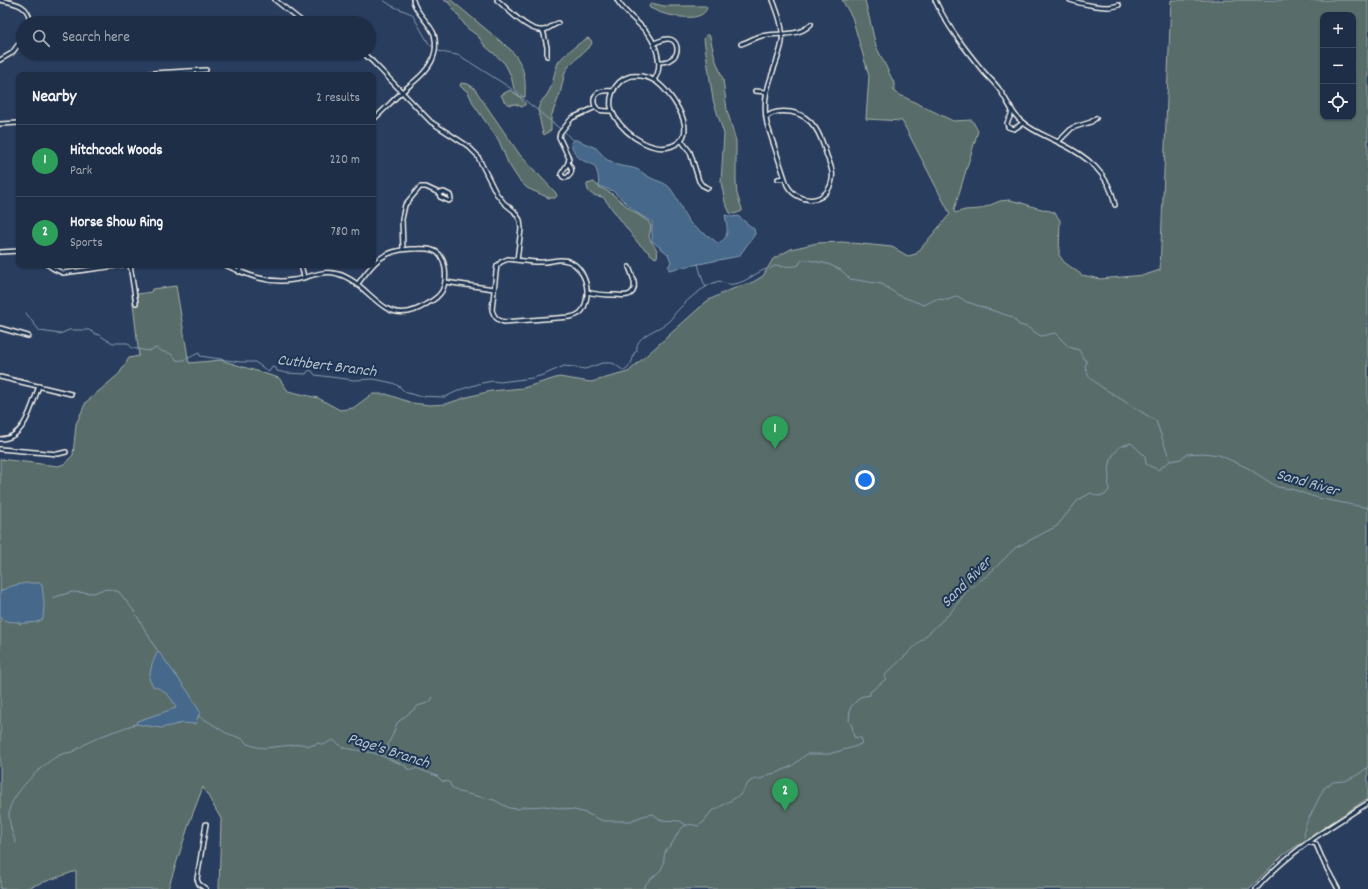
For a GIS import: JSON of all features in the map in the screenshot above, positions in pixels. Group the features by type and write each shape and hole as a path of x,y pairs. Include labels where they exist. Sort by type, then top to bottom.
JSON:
{"street":[{"path":"0,0 18,4 23,7 29,16"},
{"path":"274,0 295,16"},
{"path":"376,117 429,66 434,57 435,40 432,29 415,6 414,0"},
{"path":"497,0 526,25 536,30 543,30 558,23"},
{"path":"617,0 627,13 640,24 654,43 659,62 658,71 654,80"},
{"path":"766,118 770,113 787,112 798,114 809,120 817,129 821,136 832,174 831,183 824,194 817,198 808,200 798,197 792,193 784,178 770,134 766,118 766,92 782,45 782,34 773,0"},
{"path":"935,0 956,37 999,89 1016,115 1038,133 1058,142 1080,155 1098,169 1110,187 1114,205"},
{"path":"1070,0 1095,6 1119,6"},
{"path":"741,44 762,36 801,32 811,24"},
{"path":"543,30 547,47 547,56"},
{"path":"654,43 664,39 670,39 675,43 677,48 676,54 673,58 659,62"},
{"path":"0,60 12,53 16,48"},
{"path":"371,60 431,122 468,146 477,154 496,193 504,203 514,211 520,220 521,229 517,260"},
{"path":"194,72 206,70"},
{"path":"642,76 654,80 663,88 676,104 683,117 684,130 681,140 672,146 658,148 647,145 637,139 621,125 615,118 612,111 611,102 613,91 618,84 629,77 642,76"},
{"path":"612,111 602,110 596,107 594,100 597,93 603,91 613,91"},
{"path":"755,91 766,92"},
{"path":"568,163 561,174 566,178 570,176 572,171 559,137 560,133 572,118 596,107"},
{"path":"1012,108 1011,115 1007,123 1008,127 1014,129 1024,123"},
{"path":"1058,142 1072,128 1090,122 1096,118"},
{"path":"0,124 16,123"},
{"path":"766,136 770,134"},
{"path":"681,140 690,152 699,181 708,188"},
{"path":"778,179 784,178"},
{"path":"403,250 402,220 405,205 420,187 426,186 439,194"},
{"path":"231,268 251,276 275,280 294,280 321,272 333,272 347,277 386,308 403,313 419,309 433,300 442,290 445,282 443,261 437,252 432,250 423,249 395,251 382,257 376,262"},
{"path":"0,252 16,251"},
{"path":"506,260 538,262 563,260 572,263 580,271 586,283 587,292 584,310 576,316 504,322 497,319 492,312 494,289 498,266 506,260"},
{"path":"587,292 605,296 629,294 634,286 629,267"},
{"path":"52,268 63,273 100,268"},
{"path":"130,268 136,304"},
{"path":"239,272 241,268"},
{"path":"302,268 304,277"},
{"path":"357,285 371,268"},
{"path":"445,282 494,289"},
{"path":"0,328 28,336"},
{"path":"0,377 71,394"},
{"path":"0,439 10,437 19,430 29,413 39,386"},
{"path":"0,448 58,454 66,452"},
{"path":"1256,889 1282,863 1309,842 1368,803"},
{"path":"206,824 197,879 199,884 206,889"},
{"path":"1309,842 1316,844 1338,889"}],"green space":[{"path":"444,0 451,0 511,50 519,61 523,72 525,97 514,89 511,76 505,64 484,45 478,36 467,28 449,3"},
{"path":"842,0 865,0 876,46 894,83 894,92 953,121 972,120 978,131 954,210 955,213 965,210 980,209 1000,201 1009,200 1054,212 1060,220 1059,255 1064,262 1082,275 1100,279 1145,275 1160,270 1171,0 1368,0 1368,798 1282,856 1249,889 219,889 221,819 203,787 190,821 168,889 76,889 76,871 24,889 0,889 0,459 58,466 64,464 73,455 76,424 86,402 119,374 129,358 139,356 132,295 151,292 152,289 176,286 189,363 221,360 279,378 288,391 318,398 340,410 353,408 372,394 386,394 412,403 430,405 446,404 491,391 523,388 559,377 591,382 628,372 707,301 727,291 753,282 763,276 773,259 791,249 817,243 842,242 892,247 908,256 916,254 950,214 902,121 866,119 869,76 852,17"},
{"path":"651,3 664,6 706,6 707,8 700,15 695,17 682,17 663,14 650,8 649,6"},
{"path":"706,35 709,35 710,37 715,58 723,79 727,110 736,141 736,183 737,194 742,211 734,214 730,213 725,202 721,182 724,134 713,100 704,39"},
{"path":"588,38 591,40 592,44 569,66 565,72 560,94 551,117 551,130 544,135 538,109 551,88 557,65 559,61 569,52"},
{"path":"461,83 468,84 474,88 520,155 556,193 557,196 555,198 549,198 527,188 519,180 508,163 499,141 474,105 468,92 460,86"},
{"path":"510,90 519,96 525,105 522,107 515,104 510,105 504,101 501,95"},
{"path":"594,182 649,222 651,227 649,237 657,251 657,257 655,258 638,243 603,197 590,193 587,184"}],"water":[{"path":"573,140 577,140 596,148 607,160 619,165 636,169 668,186 676,197 690,223 696,229 711,237 717,243 724,239 727,232 725,215 732,217 738,216 754,229 755,234 739,256 669,270 668,267 671,262 668,254 652,241 652,222 637,213 613,191 599,186 595,166 577,156 571,143"},
{"path":"26,583 39,583 42,585 44,603 43,619 40,621 19,624 19,622 11,622 0,618 0,591 12,586"},
{"path":"158,651 189,693 200,712 195,724 183,723 161,728 136,724 137,721 176,708 170,697 160,689 153,686 149,679 152,664"}],"waterway":[{"path":"383,0 392,6 412,14 429,44 434,48"},
{"path":"437,50 460,56 509,87 565,132 573,141"},
{"name":"Cuthbert Branch","path":"770,269 779,265 780,267 796,266 799,265 804,259 828,264 841,270 850,279 882,284 898,295 924,305 936,299 948,300 957,296 967,302 1012,317 1019,325 1027,327 1041,336 1055,333 1069,347 1079,350 1087,362 1085,366 1089,377 1100,386 1156,421 1170,460"},
{"path":"698,264 706,287"},
{"name":"Cuthbert Branch","path":"26,313 40,331 60,334 69,330 89,330 113,343 128,343 132,348 148,351 156,348 173,355 176,360 185,359 199,353 200,356 240,362 255,362 269,372 272,367 276,368 277,371 286,373 306,374 309,370 315,375 354,380 374,379 393,383 405,392 417,396 445,397 462,389 482,383 532,378 564,366 585,369 602,363 613,363 624,371 631,364 634,353 637,351 639,341 648,333 669,321 692,296 719,281 726,284 738,283 766,269"},
{"name":"Sand River","path":"643,889 647,882 662,868 666,850 671,845 680,830 687,825 698,826 705,821 711,812 740,795 749,782 755,779 761,779 792,766 807,754 829,754 861,744 861,738 854,737 852,726 849,722 850,708 860,697 870,695 870,692 886,679 885,675 951,612 966,592 989,574 1015,548 1057,526 1078,500 1091,493 1097,496 1105,495 1109,490 1111,460 1119,447 1131,443 1145,456 1146,464 1158,470 1170,461 1181,459 1187,454 1203,453 1219,455 1248,468 1277,487 1291,489 1318,498 1368,508"},
{"name":"Page's Branch","path":"52,598 72,592 94,593 109,589 119,592 134,611 158,652"},
{"path":"390,758 388,744 397,723 418,706 430,702 433,697"},
{"name":"Page's Branch","path":"198,716 226,733 243,739 247,744 257,747 265,748 301,744 310,746 319,743 323,745 333,740 344,748 374,753 406,766 407,769 413,770 416,768 437,776 442,781 449,782 453,789 459,792 494,800 509,808 519,809 523,807 545,806 574,810 586,813 603,821 630,821 653,814 661,820 680,821 686,825"},
{"path":"16,843 9,811 13,800 31,777 46,764 60,755 72,752 96,738 136,724"},
{"path":"1304,837 1305,826 1324,788 1333,782 1345,781 1359,774 1368,767"}],"place":[{"name":"Hitchcock Woods","path":"775,449"},
{"name":"Horse Show Ring","path":"785,811"}]}
